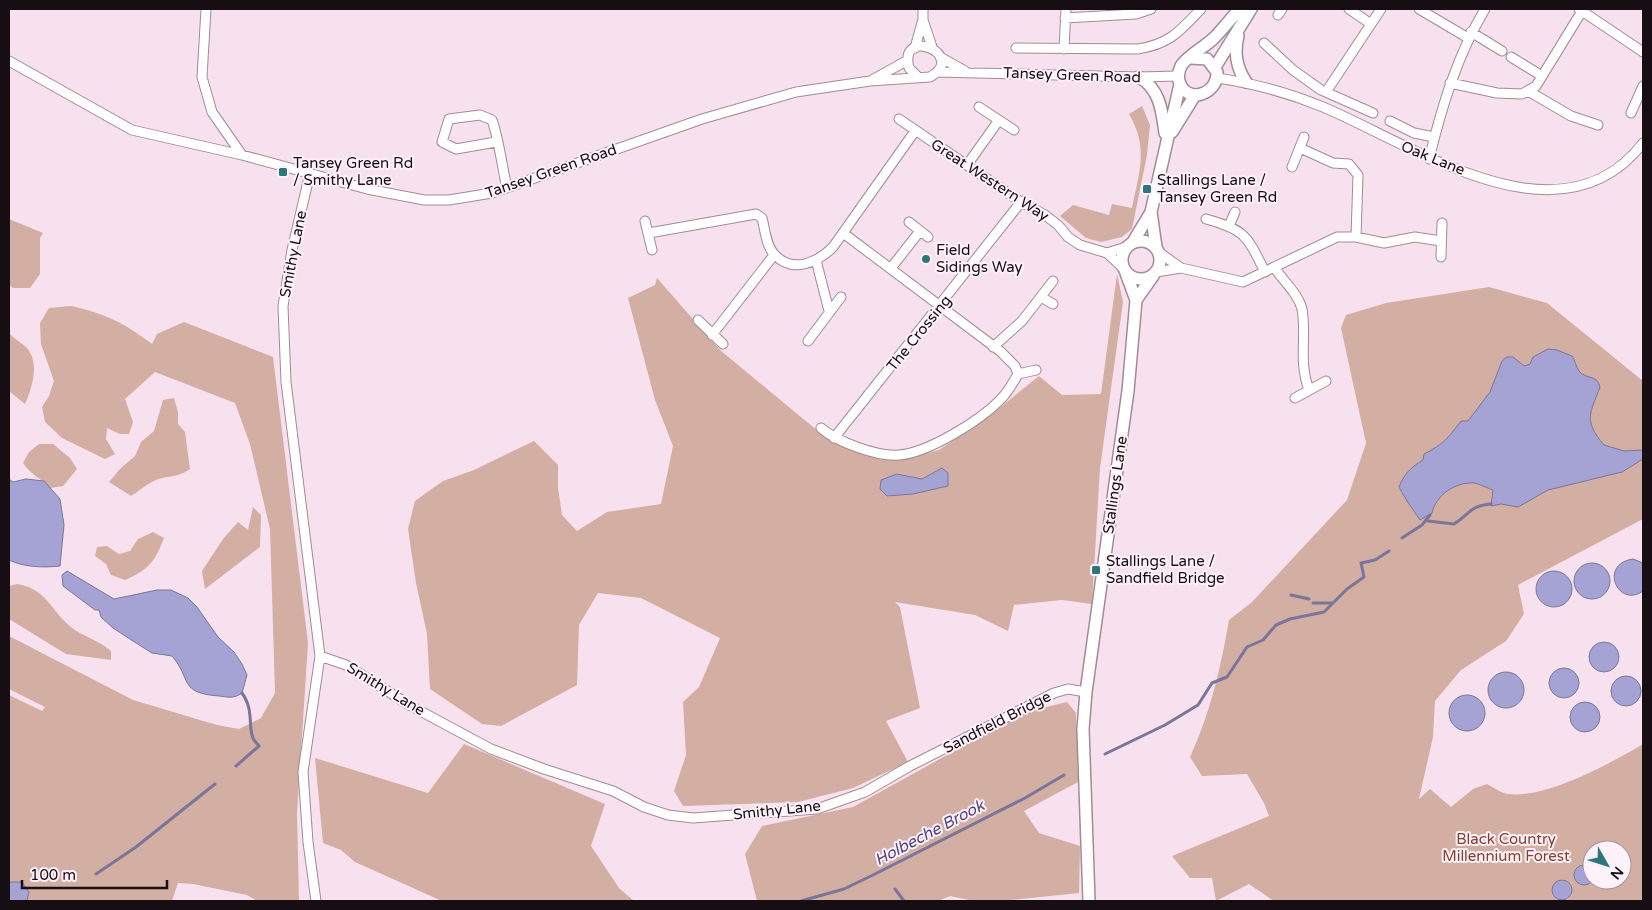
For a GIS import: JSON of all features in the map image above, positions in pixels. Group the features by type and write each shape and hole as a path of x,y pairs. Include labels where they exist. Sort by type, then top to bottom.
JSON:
{"main road":[{"path":"1154,274 1139,279 1125,270 1121,260 1151,212 1182,65 1214,38 1240,9"},
{"path":"1179,80 1184,89 1195,95 1207,93 1212,89 1216,72 1251,9"},
{"path":"1240,26 1235,51 1240,72 1246,82"},
{"path":"1191,58 1202,57 1216,72"},
{"path":"1139,78 1149,83 1156,94 1162,111 1166,142"},
{"path":"1166,142 1195,95"},
{"path":"1136,300 1161,260 1151,212"},
{"path":"1130,244 1142,240 1150,242 1158,250"},
{"name":"Stallings Lane","path":"1089,901 1083,729 1086,692 1128,391 1136,300 1125,270"}],"street":[{"path":"206,9 202,77 212,112 242,155"},
{"path":"923,9 923,19 932,48"},
{"path":"1064,49 1066,13 1136,14 1150,9"},
{"path":"1016,48 1152,47 1176,35 1201,9"},
{"path":"1348,9 1371,24"},
{"path":"1326,92 1381,9"},
{"path":"1419,9 1502,51"},
{"path":"1429,159 1450,83 1469,35 1485,9"},
{"path":"1450,83 1497,93 1522,94 1536,86 1581,10 1643,52"},
{"name":"Tansey Green Road","path":"870,82 908,60 915,48 923,19"},
{"path":"1264,43 1293,70 1326,92 1373,113"},
{"path":"915,48 926,46 932,48"},
{"name":"Tansey Green Road","path":"932,48 940,57 965,71"},
{"path":"937,72 940,57"},
{"path":"1511,57 1542,76"},
{"path":"908,60 911,71 917,76"},
{"name":"Tansey Green Road","path":"9,62 132,130 242,155 367,189 424,200 449,200 492,194 702,119 796,92 917,76 930,77 937,72 965,71 1179,80"},
{"name":"Oak Lane","path":"1216,72 1322,106 1429,159 1507,185 1548,191 1592,182 1616,168 1643,142"},
{"path":"1631,113 1643,86"},
{"path":"1528,90 1570,116 1598,124"},
{"path":"979,107 1014,130"},
{"path":"496,142 456,149 442,142 449,119 480,115 492,120 507,188"},
{"name":"Great Western Way","path":"899,119 1020,202 1045,216 1074,241 1107,253"},
{"path":"967,165 999,120"},
{"path":"1390,121 1414,134 1434,137"},
{"path":"649,234 756,214 762,218 774,255 792,266 816,260 833,246 915,131"},
{"path":"1292,168 1304,137"},
{"path":"1300,148 1333,163 1349,164 1356,170 1358,175 1356,237"},
{"name":"Smithy Lane","path":"310,173 292,250 283,306 286,382 320,656 346,664 411,706 491,749 544,769 613,791 644,807 668,815 693,818 817,809 865,792 910,766"},
{"name":"The Crossing","path":"834,438 941,306 1020,202"},
{"path":"1229,226 1235,212"},
{"path":"1206,219 1229,226 1250,242 1266,272"},
{"path":"646,221 652,250"},
{"path":"909,222 928,237"},
{"path":"1441,257 1442,223"},
{"path":"891,268 920,231"},
{"path":"843,232 993,347 1015,366 1018,374"},
{"path":"1154,274 1181,268 1243,282 1337,237 1356,237 1384,243 1414,237 1441,241"},
{"path":"1125,270 1107,253 1130,244"},
{"path":"1158,250 1181,268"},
{"path":"712,335 774,255"},
{"path":"816,260 830,311"},
{"path":"1274,268 1293,290 1302,309 1302,373 1309,390"},
{"path":"993,347 1022,321 1053,281"},
{"path":"808,341 841,297"},
{"path":"1041,297 1053,304"},
{"path":"698,320 723,344"},
{"path":"821,428 834,438 848,445 898,456 920,450 946,439 1000,400 1018,374 1036,370"},
{"path":"1295,398 1326,381"},
{"path":"316,901 308,842 304,772 320,656"},
{"name":"Sandfield Bridge","path":"910,766 1054,693 1068,689 1086,692"}],"green space":[{"path":"1142,106 1150,125 1147,155 1132,229 1122,237 1101,242 1086,238 1060,216 1073,205 1109,215 1112,204 1132,208 1141,160 1141,149 1135,126 1129,114"},
{"path":"9,219 43,233 40,238 40,274 30,288 13,288 9,285"},
{"path":"1117,274 1123,302 1100,468 1092,604 1062,600 1014,605 1008,631 975,615 895,602 900,607 920,708 886,721 908,762 853,788 798,802 683,806 674,791 686,755 683,702 699,687 720,638 641,598 598,593 579,625 577,685 501,726 482,724 430,689 427,634 416,583 408,529 415,501 443,481 474,470 534,441 558,465 558,488 562,515 577,531 607,512 661,504 673,446 655,400 628,298 655,285 657,278 720,350 813,427 841,445 876,458 899,460 939,450 992,414 1039,376 1062,395 1101,394","holes":["942,468 948,486 913,494 887,496 898,474 922,479"]},
{"name":"Black Country Millennium Forest","path":"1489,287 1547,303 1643,381 1643,519 1518,585 1524,614 1506,641 1461,670 1435,701 1433,737 1419,799 1430,789 1451,807 1473,789 1487,784 1508,794 1541,791 1578,778 1614,761 1643,744 1643,901 1274,901 1249,884 1216,901 1212,878 1190,878 1172,856 1269,816 1264,803 1247,774 1202,776 1190,757 1214,690 1229,620 1252,602 1347,500 1366,443 1341,328 1346,315 1386,303","holes":["1562,879 1571,884 1572,894 1568,899 1558,899 1553,895"]},
{"path":"71,306 114,320 152,344 157,334 184,322 273,357 308,643 297,813 299,900 257,901 247,895 193,884 178,883 172,901 9,901 9,695 42,711 45,707 9,689 9,636 133,700 217,725 239,729 261,718 275,693 270,529 250,444 235,403 155,372 125,399 133,422 129,434 120,434 107,428 106,439 115,454 105,459 62,438 45,422 42,407 49,396 54,381 41,344 40,323 49,308"},
{"path":"9,333 27,348 33,361 34,376 25,404 9,391"},
{"path":"174,398 178,412 178,424 185,432 190,469 179,475 162,478 146,485 131,496 109,482 135,456 141,442 154,431 163,400"},
{"path":"39,444 53,444 70,458 77,469 63,486 50,488 23,463 29,452"},
{"path":"253,507 261,515 260,547 205,589 202,571 223,539 238,522 248,530"},
{"path":"153,532 164,538 154,559 140,573 125,580 111,575 106,564 95,556 97,547 107,546 119,554 130,551 138,539"},
{"path":"17,584 35,590 42,595 71,627 111,651 111,660 66,654 9,619 9,586"},
{"path":"1067,702 1076,713 1078,782 1024,811 1039,833 1080,846 1079,893 1000,901 974,901 950,896 938,901 757,901 745,854 762,826 853,807 1023,713"},
{"path":"464,744 605,804 591,846 619,888 634,901 442,901 355,862 341,850 323,843 315,758 428,793"}],"water":[{"path":"1548,349 1557,350 1572,356 1582,374 1599,383 1600,387 1590,417 1593,429 1604,445 1624,451 1643,450 1643,459 1622,472 1548,490 1518,507 1501,504 1491,506 1493,490 1479,484 1467,483 1447,491 1442,495 1432,513 1420,520 1399,487 1411,468 1423,460 1424,454 1445,440 1461,421 1468,421 1490,392 1502,361 1507,357 1513,357 1524,366 1530,364 1533,357"},
{"path":"942,468 948,473 948,486 913,494 887,496 880,489 881,480 897,474 922,479"},
{"path":"9,479 13,482 26,479 44,481 60,499 64,525 60,566 33,566 9,560"},
{"path":"1633,559 1643,563 1643,591 1634,595 1626,594 1620,590 1614,576 1616,569 1622,563"},
{"path":"1592,563 1599,564 1605,568 1609,574 1609,588 1605,594 1599,598 1592,599 1585,598 1579,594 1575,588 1574,581 1575,574 1579,568 1585,564"},
{"path":"67,571 114,599 157,590 171,590 188,598 242,664 247,675 242,693 234,697 225,697 197,692 191,688 172,656 152,653 133,641 113,628 101,617 99,610 95,610 63,586 62,575"},
{"path":"1554,571 1561,572 1567,576 1571,582 1571,596 1567,602 1561,606 1554,607 1547,606 1541,602 1537,596 1536,589 1537,582 1541,576 1547,572"},
{"path":"1604,642 1615,646 1619,657 1615,668 1604,672 1593,668 1589,657 1593,646"},
{"path":"1564,668 1575,672 1579,683 1575,694 1564,698 1553,694 1549,683 1553,672"},
{"path":"1506,672 1513,673 1519,677 1523,683 1523,697 1519,703 1513,707 1506,708 1499,707 1493,703 1489,697 1488,690 1489,683 1493,677 1499,673"},
{"path":"1626,676 1637,680 1641,691 1637,702 1626,706 1615,702 1611,691 1615,680"},
{"path":"1467,695 1474,696 1480,700 1484,706 1484,720 1480,726 1474,730 1467,731 1460,730 1454,726 1450,720 1449,713 1450,706 1454,700 1460,696"},
{"path":"1585,702 1596,706 1600,717 1596,728 1585,732 1574,728 1570,717 1574,706"},
{"path":"1582,866 1582,884 1577,882 1574,875"},
{"path":"1558,880 1566,880 1572,886 1572,894 1566,900 1558,900 1552,894 1552,886"},
{"path":"9,882 22,882 29,892 27,901 9,901"}],"waterway":[{"path":"1428,521 1454,524 1474,509 1491,504"},
{"name":"Holbeche Brook","path":"1402,538 1422,525 1430,515"},
{"name":"Holbeche Brook","path":"1105,754 1165,725 1198,705 1212,683 1227,677 1247,647 1263,640 1276,625 1290,619 1324,612 1347,589 1364,577 1361,563 1375,560 1389,551"},
{"path":"1291,595 1309,599"},
{"path":"1313,603 1332,603"},
{"path":"236,766 259,746 252,736 250,713 242,693"},
{"name":"Holbeche Brook","path":"801,901 844,889 1025,798 1064,775"},
{"path":"96,874 136,847 215,784"},
{"path":"895,889 904,901"}],"place":[{"name":"Tansey Green Rd / Smithy Lane","path":"283,172"},
{"name":"Stallings Lane / Tansey Green Rd","path":"1147,189"},
{"name":"Field Sidings Way","path":"926,259"},
{"name":"Stallings Lane / Sandfield Bridge","path":"1096,570"}]}
